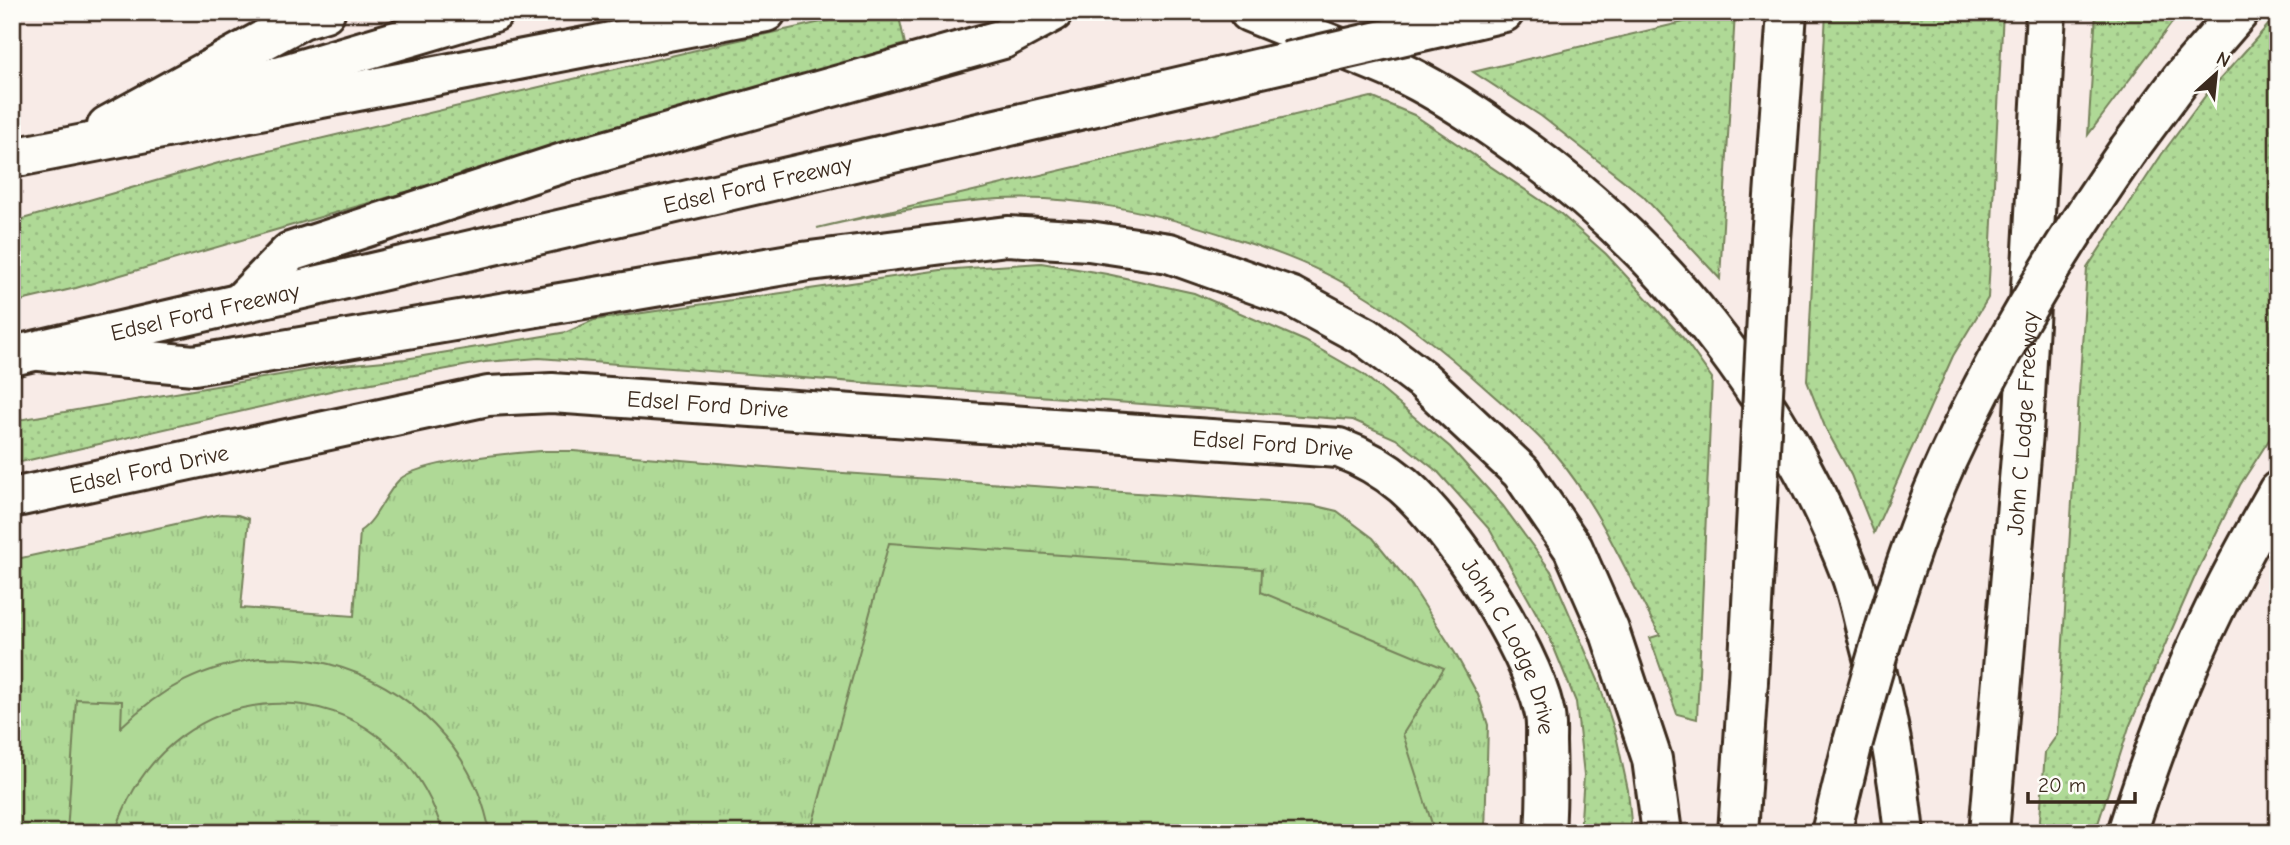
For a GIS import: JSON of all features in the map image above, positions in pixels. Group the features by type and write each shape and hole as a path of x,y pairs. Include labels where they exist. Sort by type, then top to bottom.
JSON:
{"main road":[{"path":"107,126 302,19 325,12"},
{"path":"12,157 107,126 494,12"},
{"path":"12,157 766,12"},
{"path":"240,302 290,252 569,161 1003,39 1053,12"},
{"path":"1249,12 1411,78 1463,107 1524,149 1573,186 1633,241 1676,286 1714,333 1793,452 1830,525 1852,578 1883,694 1898,772 1904,833"},
{"name":"Edsel Ford Freeway","path":"26,353 1504,12"},
{"path":"1738,833 1770,253 1787,12"},
{"name":"John C Lodge Freeway","path":"1989,833 2023,433 2046,12"},
{"path":"1831,833 1885,624 1947,461 1996,365 2078,222 2181,79 2239,12"},
{"path":"26,353 194,365 802,262 1007,236 1089,241 1169,253 1292,298 1366,337 1423,380 1521,472 1573,548 1609,629 1652,759 1662,833"},
{"name":"Edsel Ford Drive","path":"12,498 488,396 552,393 1316,445 1339,448 1361,456 1403,485"},
{"name":"John C Lodge Drive","path":"1403,485 1446,534 1487,592 1520,648 1534,680 1545,712 1548,777 1545,833"},
{"path":"2127,833 2184,675 2278,491"}],"green space":[{"path":"898,12 905,44 758,90 76,288 12,303 12,222 222,162 730,42 844,17"},
{"path":"1735,12 1720,279 1643,196 1541,116 1473,72"},
{"path":"1826,12 2003,12 1988,298 1953,356 1874,533 1851,475 1825,427 1807,381"},
{"path":"2096,12 2180,12 2088,135"},
{"path":"2278,14 2278,426 2240,485 2197,572 2129,727 2095,833 2039,833 2045,752 2057,735 2087,268 2162,154 2206,95"},
{"path":"1371,97 1414,115 1561,214 1606,254 1684,339 1712,378 1697,719 1677,714 1650,638 1660,635 1599,518 1554,453 1520,419 1438,348 1389,311 1340,281 1280,254 1205,229 1118,208 1060,200 1000,199 954,203 885,213 817,228"},
{"path":"1041,263 1194,293 1305,341 1363,374 1450,447 1503,506 1551,571 1598,680 1616,735 1628,790 1632,833 1580,833 1584,775 1576,702 1550,638 1490,530 1438,472 1396,439 1353,420 539,358 485,362 339,389 12,464 12,421 332,366 405,359 567,332 594,320 941,270"},
{"path":"541,451 573,451 814,471 1312,505 1337,511 1373,538 1412,586 1478,695 1488,725 1485,833 12,833 12,560 221,514 238,515 249,519 241,608 354,616 360,531 372,520 399,480 409,473 445,463"},
{"path":"889,543 1262,569 1261,592 1444,668 1403,734 1435,833 810,833"},
{"path":"260,658 304,659 329,664 359,674 412,705 434,725 454,749 470,775 482,803 490,833 443,833 416,776 378,736 331,712 280,704 229,712 182,736 143,777 115,833 67,833 76,699 122,701 121,727 152,700 184,681 220,667"}]}
